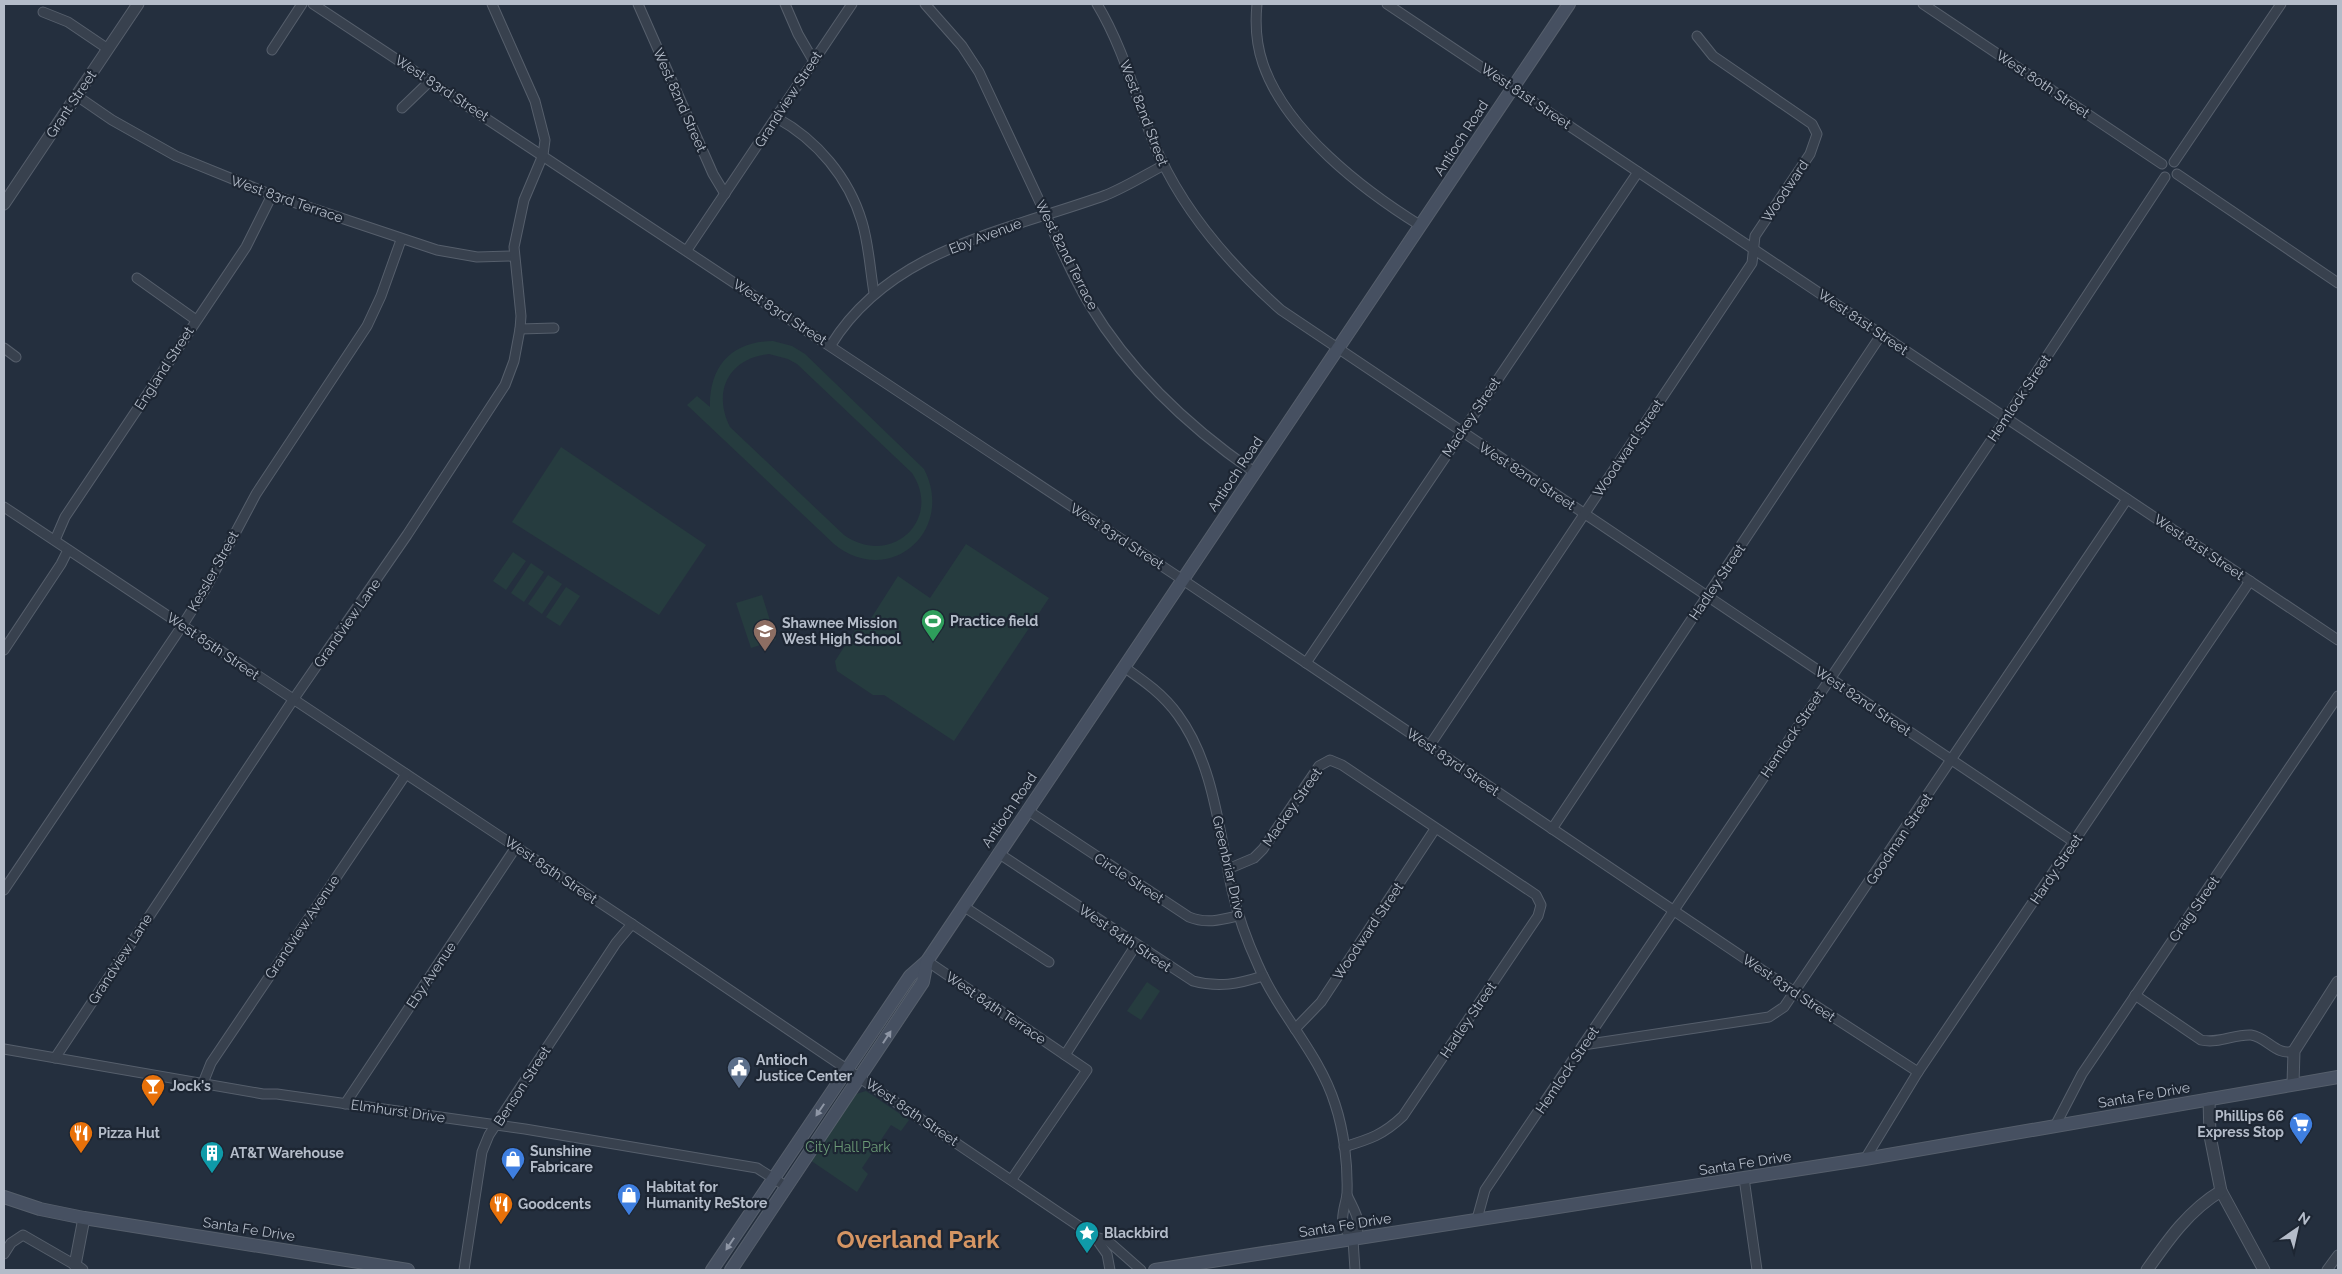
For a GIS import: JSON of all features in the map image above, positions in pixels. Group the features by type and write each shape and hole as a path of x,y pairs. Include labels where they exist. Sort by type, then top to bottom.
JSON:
{"main road":[{"name":"Antioch Road","path":"712,1270 910,976 927,961 1569,4"},
{"name":"Antioch Road","path":"731,1270 861,1078 923,982 927,961"},
{"name":"Santa Fe Drive","path":"1155,1270 1865,1159 2338,1076"},
{"name":"Santa Fe Drive","path":"4,1197 40,1209 84,1218 408,1270"}],"street":[{"name":"Grant Street","path":"4,204 138,4"},
{"path":"272,50 302,4"},
{"name":"West 83rd Street","path":"313,4 831,345 1430,745 1796,993 1918,1072"},
{"path":"492,4 539,114 544,140 544,155"},
{"name":"West 82nd Street","path":"638,4 713,174 725,194"},
{"path":"785,4 798,34 813,60"},
{"name":"Grandview Street","path":"725,194 852,4"},
{"name":"West 82nd Terrace","path":"925,4 962,46 979,72 1072,272 1090,306 1114,341 1147,381 1170,405 1198,430 1254,472"},
{"name":"West 82nd Street","path":"1097,4 1119,46 1164,165 1198,221 1221,251 1256,288 1281,310 2074,842"},
{"path":"1257,4 1257,39 1263,65 1272,85 1299,124 1353,179 1421,226"},
{"name":"West 81st Street","path":"1387,4 2338,640"},
{"name":"West 80th Street","path":"1923,4 2162,164"},
{"path":"2174,162 2281,4"},
{"path":"43,12 68,22 108,49"},
{"name":"Woodward","path":"1697,36 1713,56 1812,124 1817,134 1810,154 1755,236 1754,249"},
{"path":"402,108 431,80"},
{"name":"West 83rd Terrace","path":"77,96 112,120 176,156 272,195 401,240 457,255 477,257 514,256"},
{"path":"777,118 817,148 845,184 862,222 874,293"},
{"name":"Grandview Lane","path":"55,1058 293,700 496,400 514,362 520,329 520,302 514,256 518,221 524,200 544,155"},
{"path":"2167,161 2174,162 2178,168 2177,174 2172,178 2164,176 2161,171 2162,164 2167,161"},
{"name":"Eby Avenue","path":"831,345 850,318 874,293 939,254 995,231 1108,194 1164,165"},
{"name":"Mackey Street","path":"1306,662 1638,172"},
{"path":"2177,174 2338,283"},
{"name":"Hemlock Street","path":"1477,1219 1485,1190 2007,417 2164,176"},
{"path":"687,250 725,194"},
{"name":"England Street","path":"55,540 66,517 246,247 272,195"},
{"name":"Kessler Street","path":"4,890 182,626 206,588 261,487 367,326 381,296 401,240"},
{"name":"Woodward Street","path":"1430,745 1752,263 1754,249"},
{"path":"137,278 196,320"},
{"path":"520,329 554,328"},
{"name":"Hadley Street","path":"1552,829 1881,335"},
{"path":"4,348 16,357"},
{"name":"Goodman Street","path":"1584,1045 1769,1017 1784,1007 1796,993 2127,499"},
{"name":"West 85th Street","path":"4,507 632,924 1095,1236 1107,1240 1140,1270"},
{"path":"4,650 61,564 68,550"},
{"name":"Hardy Street","path":"1865,1159 1918,1072 2250,581"},
{"name":"Greenbriar Drive","path":"1124,667 1164,697 1188,730 1196,748 1212,796 1238,916 1263,976 1326,1079 1335,1105 1344,1147 1347,1195 1343,1224 1354,1240 1360,1231 1360,1221 1347,1195"},
{"name":"Craig Street","path":"2055,1126 2079,1079 2338,696"},
{"name":"Mackey Street","path":"1228,869 1254,858 1263,849 1319,766 1330,760 1342,765 1435,829"},
{"name":"Grandview Avenue","path":"203,1083 217,1055 406,774"},
{"name":"Circle Street","path":"1027,810 1189,917 1199,921 1216,921 1238,916"},
{"name":"Woodward Street","path":"1295,1029 1321,1002 1435,829"},
{"name":"Hadley Street","path":"1344,1147 1377,1136 1388,1130 1403,1116 1538,916 1541,905 1536,895 1435,829"},
{"name":"Eby Avenue","path":"345,1104 516,847"},
{"name":"West 84th Street","path":"998,854 1178,974 1193,981 1209,986 1226,986 1263,976"},
{"path":"963,906 1049,962"},
{"name":"Benson Street","path":"464,1270 482,1152 489,1135 616,943 632,924"},
{"path":"1012,1179 1088,1070 1065,1055 1136,945"},
{"name":"West 84th Terrace","path":"927,961 1065,1055"},
{"path":"2293,1084 2294,1051 2338,982"},
{"path":"2135,995 2201,1040 2211,1042 2252,1035 2283,1052 2294,1051"},
{"name":"Elmhurst Drive","path":"4,1049 263,1094 496,1126 756,1168 787,1187"},
{"path":"2210,1099 2210,1136 2221,1191 2264,1270"},
{"path":"1744,1178 1758,1270"},
{"path":"2147,1270 2187,1218 2204,1201 2221,1191"},
{"path":"4,1254 11,1242 23,1235 78,1267 84,1218"},
{"name":"West 85th Street","path":"1095,1236 1107,1254 1110,1270"},
{"path":"1354,1240 1355,1270"},
{"path":"2328,1270 2338,1255"}],"green space":[{"path":"773,341 792,346 805,354 924,469 932,492 931,513 924,532 912,547 895,556 876,560 855,556 834,544 687,405 697,396 710,407 714,379 719,368 735,351 758,342","holes":["769,354 788,359 797,364 912,473 920,491 921,507 916,522 907,534 894,542 879,546 862,544 844,535 730,427 723,401 724,389 734,369 755,357"]},
{"path":"561,447 706,545 659,615 512,522"},
{"name":"Practice field","path":"966,544 1049,598 954,741 884,695 873,695 837,671 835,661 859,624 870,620 898,576 930,598"},
{"path":"513,552 526,561 506,590 493,581"},
{"path":"531,563 544,572 524,602 511,593"},
{"path":"548,575 562,584 542,614 528,604"},
{"path":"566,587 580,596 560,626 546,617"},
{"path":"762,595 776,640 751,648 736,603"},
{"path":"1147,982 1160,991 1141,1020 1127,1011"},
{"name":"City Hall Park","path":"866,1091 909,1120 901,1131 891,1125 862,1168 868,1174 857,1192 810,1160 856,1094"}],"place":[{"name":"Practice field","path":"933,642"},
{"name":"Shawnee Mission West High School","path":"765,652"},
{"name":"Antioch Justice Center","path":"739,1089"},
{"name":"Jock's","path":"153,1107"},
{"name":"Phillips 66 Express Stop","path":"2301,1145"},
{"name":"Pizza Hut","path":"81,1154"},
{"name":"AT&T Warehouse","path":"212,1174"},
{"name":"Sunshine Fabricare","path":"513,1180"},
{"name":"Habitat for Humanity ReStore","path":"629,1216"},
{"name":"Goodcents","path":"501,1225"},
{"name":"Blackbird","path":"1087,1254"}],"district":[{"name":"Overland Park","path":"918,1240"}]}
